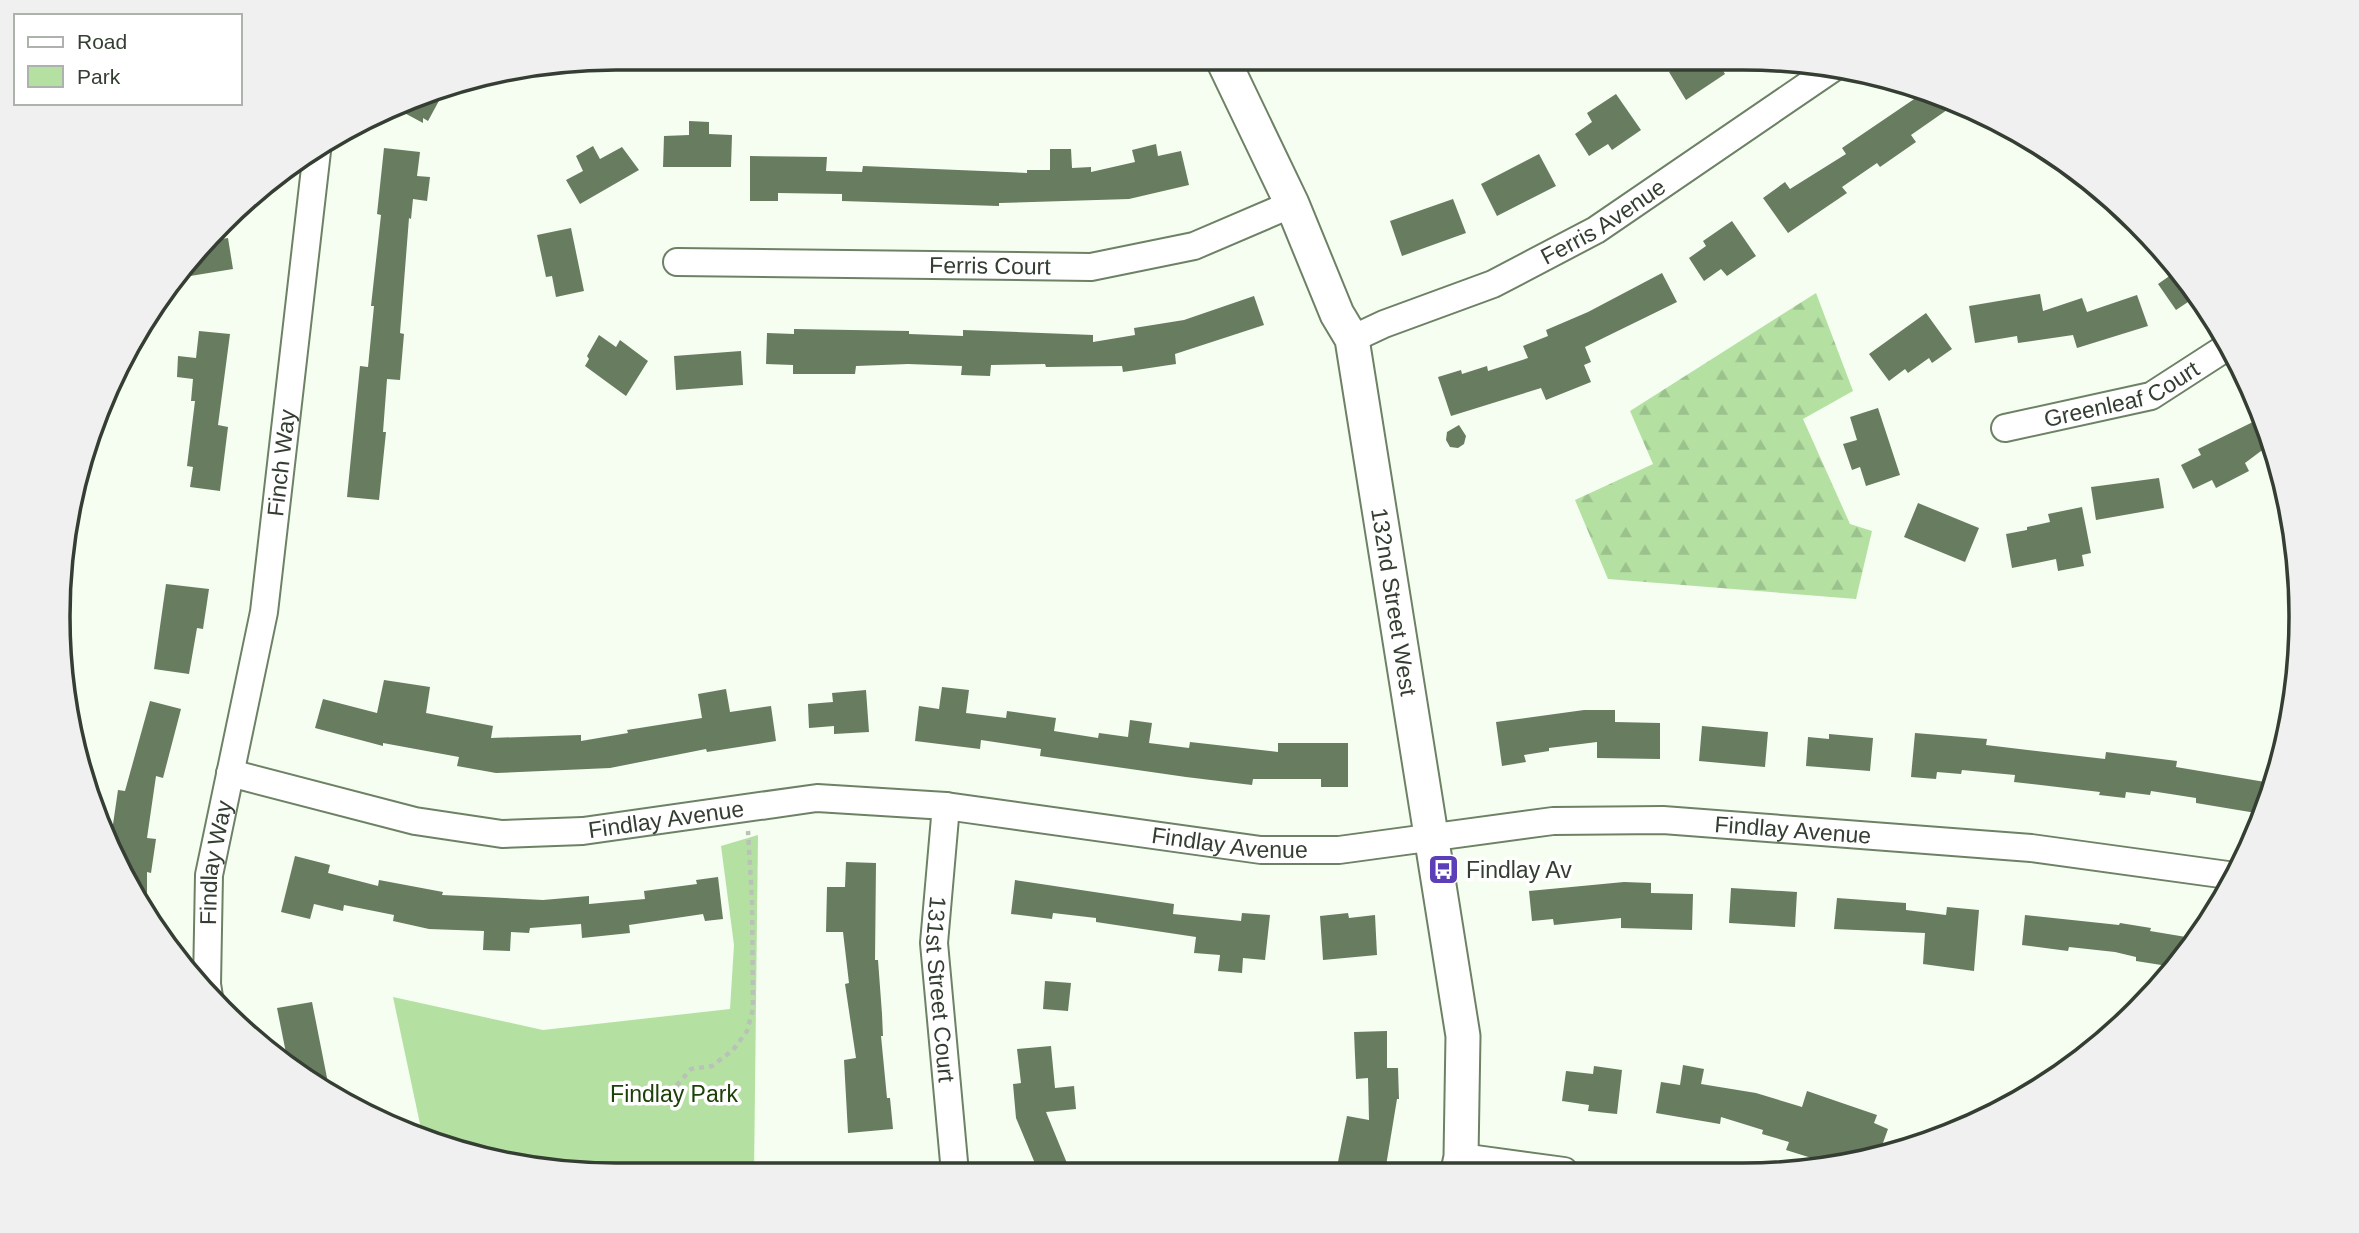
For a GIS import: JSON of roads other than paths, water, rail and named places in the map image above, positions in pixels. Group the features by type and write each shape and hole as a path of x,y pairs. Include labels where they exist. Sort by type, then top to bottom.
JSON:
{"street":[{"name":"132nd Street West","path":"1228,70 1292,204 1336,314 1352,339 1464,1036 1460,1163"},
{"name":"Ferris Avenue","path":"1352,339 1384,324 1493,284 1596,230 1821,76"},
{"name":"Finch Way","path":"229,773 264,612 311,163"},
{"name":"Ferris Court","path":"677,262 1091,267 1194,246 1292,204"},
{"name":"Greenleaf Court","path":"2005,428 2151,396 2220,351"},
{"name":"Findlay Avenue","path":"229,773 415,821 502,834 583,831 817,798 946,806 1261,849 1339,849 1553,821 1663,820 2031,848 2224,875"},
{"name":"Findlay Way","path":"207,978 209,875 229,773"},
{"name":"131st Street Court","path":"946,806 934,943 954,1163"}],"place":[{"name":"Findlay Av","path":"1443,870"}],"park label":[{"name":"Findlay Park","path":"674,1094"}]}
